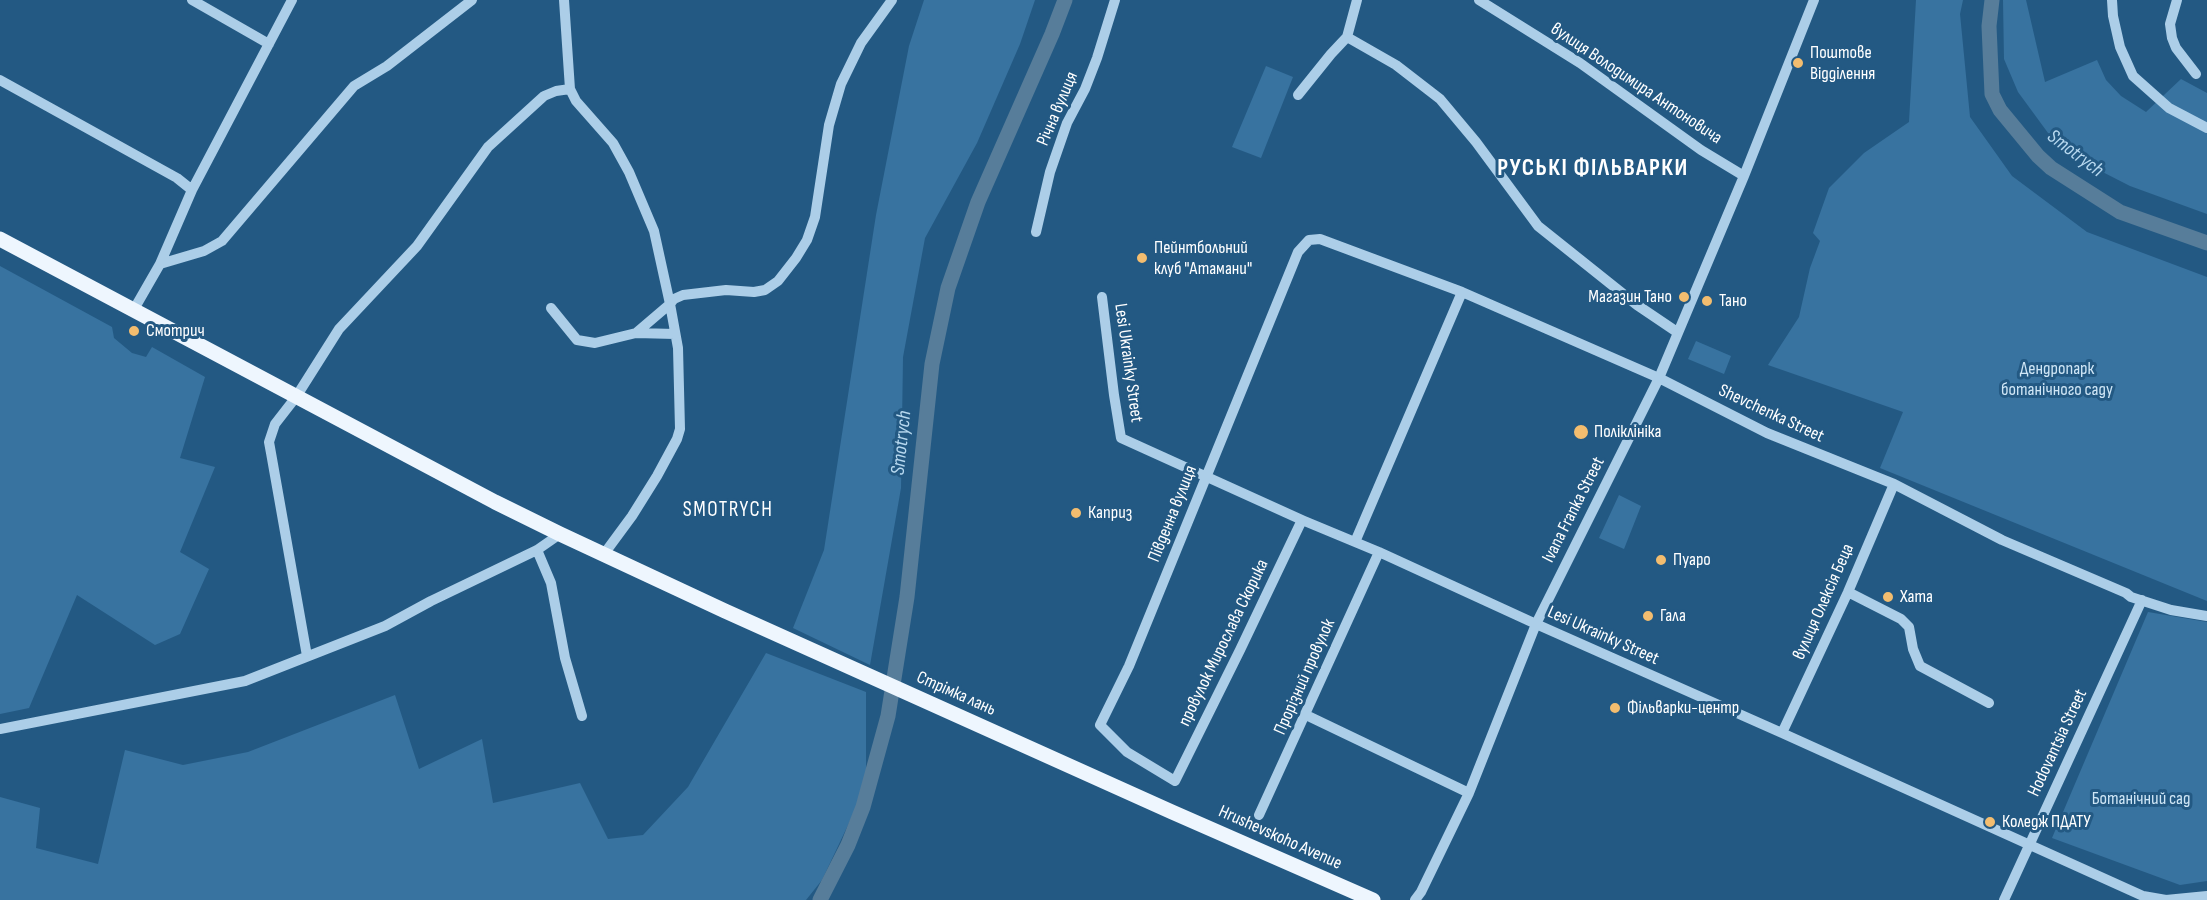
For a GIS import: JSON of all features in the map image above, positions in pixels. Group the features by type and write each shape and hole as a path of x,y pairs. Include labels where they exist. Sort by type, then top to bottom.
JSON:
{"main road":[{"name":"Стрімка лань","path":"0,240 495,502 560,534 725,611 1172,812"},
{"name":"Hrushevskoho Avenue","path":"1172,812 1372,900"}],"street":[{"path":"192,0 269,44"},
{"path":"133,311 160,264 192,190 292,0"},
{"path":"160,264 204,251 222,241 320,123 354,86 387,66 471,0"},
{"path":"564,0 570,89 576,101 613,144 630,172 654,231 678,348 677,377 681,414 677,439 632,516 604,554"},
{"path":"636,333 678,296 726,290 754,292 765,290 778,281 796,258 807,240 815,217 829,125 841,84 861,43 892,0"},
{"name":"Річна вулиця","path":"1036,232 1050,172 1067,123 1085,89 1097,58 1114,0"},
{"path":"1298,95 1318,68 1347,37 1357,0"},
{"name":"вулиця Володимира Антоновича","path":"1479,0 1580,63 1701,150 1744,176"},
{"name":"Ivana Franka Street","path":"1414,900 1421,892 1469,792 1536,624 1659,378 1744,176 1814,0"},
{"path":"2112,0 2114,23 2120,47 2133,76 2169,108 2207,128"},
{"path":"2177,0 2170,24 2172,38 2176,48 2196,74"},
{"path":"1347,37 1396,65 1440,99 1476,142 1538,226 1637,305 1677,332"},
{"path":"0,80 177,178 192,190"},
{"path":"307,656 269,442 274,424 296,397 339,329 417,246 488,147 544,96 570,89"},
{"name":"Shevchenka Street","path":"1320,239 1462,292 1659,378 1767,433 1894,484 2002,540 2142,600 2171,610 2207,616"},
{"name":"Південна вулиця","path":"1175,781 1127,752 1100,725 1129,666 1298,252 1309,240 1320,239"},
{"path":"1355,542 1462,292"},
{"name":"Lesi Ukrainky Street","path":"1102,297 1121,438 1782,733 2143,898 2166,900 2207,896"},
{"path":"551,308 577,340 595,343 636,333 675,334"},
{"name":"вулиця Олексія Беца","path":"1782,733 1848,592 1894,484"},
{"name":"провулок Мирослава Скорика","path":"1175,781 1302,520"},
{"path":"0,729 234,684 385,626 537,550 560,534"},
{"path":"537,550 551,583 565,658 582,716"},
{"name":"Прорізний провулок","path":"1259,815 1379,552"},
{"path":"1848,592 1901,620 1909,627 1913,649 1920,666 1989,703"},
{"name":"Hodovantsia Street","path":"2004,900 2142,600"},
{"path":"1306,715 1469,792"}],"green space":[{"path":"924,0 1035,0 1020,44 977,143 925,238 903,357 901,488 870,665 793,628 824,550 876,215 909,46"},
{"name":"Дендропарк ботанічного саду","path":"1916,0 1963,0 1960,14 1970,117 2012,176 2087,232 2207,277 2207,601 1880,468 1903,412 1768,365 1799,317 1810,268 1820,241 1813,233 1829,188 1864,153 1909,122"},
{"path":"2003,0 2026,0 2045,82 2097,60 2106,80 2121,96 2146,112 2181,79 2207,93 2207,214 2130,186 2085,163 2051,137 2018,92 2004,59"},
{"path":"1266,66 1293,77 1261,158 1232,147"},
{"path":"0,266 112,327 114,338 132,353 146,357 152,347 205,377 180,458 215,467 180,552 209,569 180,634 155,645 77,595 29,708 0,714"},
{"path":"1696,341 1731,356 1724,374 1688,359"},
{"path":"1619,495 1641,506 1624,549 1599,538"},
{"name":"Ботанічний сад","path":"2148,612 2207,622 2207,881 2180,885 2052,838"},
{"path":"766,653 866,692 866,787 822,880 806,900 0,900 0,797 40,808 36,848 98,864 125,750 183,765 248,752 395,695 419,769 482,739 493,803 580,783 608,839 643,835 688,787"}],"waterway":[{"name":"Smotrych","path":"820,900 848,845 863,807 888,716 907,597 932,364 948,288 978,202 1065,0"},
{"name":"Smotrych","path":"1992,0 1989,26 1992,94 2000,110 2038,156 2051,168 2120,212 2207,243"}],"place":[{"name":"Поштове Відділення","path":"1798,63"},
{"name":"Пейнтбольний клуб \"Атамани\"","path":"1142,258"},
{"name":"Магазин Тано","path":"1684,297"},
{"name":"Тано","path":"1707,301"},
{"name":"Смотрич","path":"134,331"},
{"name":"Поліклініка","path":"1581,432"},
{"name":"Каприз","path":"1076,513"},
{"name":"Пуаро","path":"1661,560"},
{"name":"Хата","path":"1888,597"},
{"name":"Гала","path":"1648,616"},
{"name":"Фільварки-центр","path":"1615,708"},
{"name":"Коледж ПДАТУ","path":"1990,822"}],"district":[{"name":"РУСЬКІ ФІЛЬВАРКИ","path":"1593,169"},
{"name":"SMOTRYCH","path":"728,511"}]}
